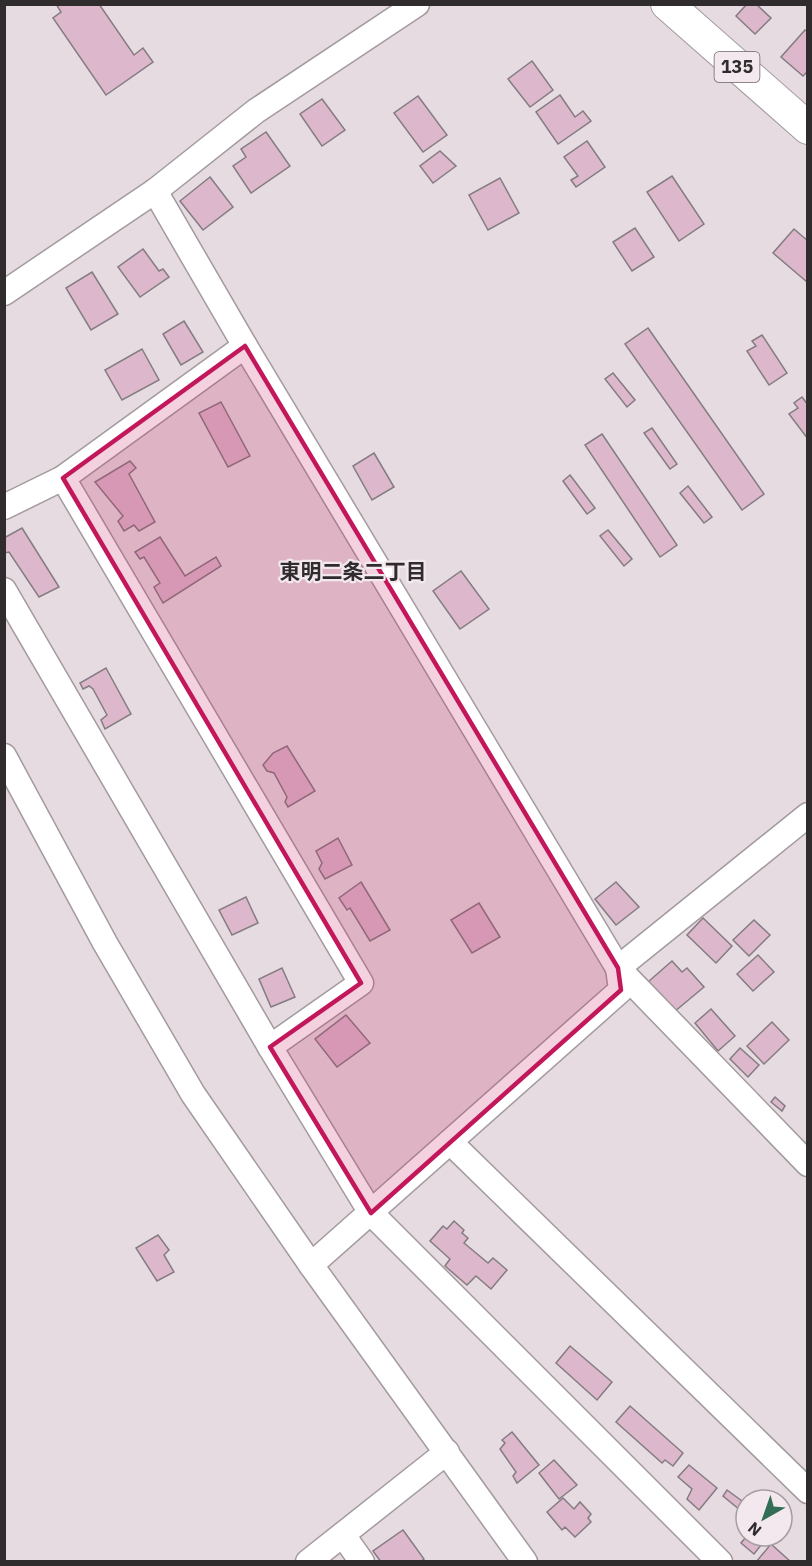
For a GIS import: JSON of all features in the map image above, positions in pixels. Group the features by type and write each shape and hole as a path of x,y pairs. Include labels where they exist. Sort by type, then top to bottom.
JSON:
{"main road":[{"name":"135","path":"668,4 807,128"}],"street":[{"path":"4,293 155,191 256,111 417,4"},
{"path":"155,191 245,346 618,968 807,1164"},
{"path":"4,507 63,478 245,346"},
{"path":"63,478 362,983 270,1047"},
{"path":"4,590 270,1047 371,1213 720,1562"},
{"path":"4,756 105,943 193,1094 311,1265 525,1562"},
{"path":"618,968 807,814"},
{"path":"311,1265 621,990 618,968"},
{"path":"450,1142 807,1491"},
{"path":"308,1562 447,1452"},
{"path":"343,1535 362,1562"}],"highlighted area":[{"path":"245,346 618,968 621,990 371,1213 270,1047 361,983 63,478"}],"building":[{"path":"56,4 99,4 134,55 143,48 153,62 106,95 53,18 61,12"},
{"path":"747,4 756,4 771,18 755,34 736,16"},
{"path":"805,30 808,32 808,71 803,76 781,57"},
{"path":"532,61 553,90 530,107 508,79"},
{"path":"560,95 575,117 583,111 591,121 558,144 536,112"},
{"path":"418,96 447,135 423,152 394,113"},
{"path":"322,99 345,130 322,146 300,114"},
{"path":"266,132 290,166 251,193 233,166 246,157 241,149"},
{"path":"587,141 605,167 576,187 571,180 578,176 564,157"},
{"path":"440,151 456,166 433,183 420,166"},
{"path":"672,176 704,224 679,241 647,192"},
{"path":"210,177 233,207 203,230 180,201"},
{"path":"500,178 519,213 488,230 469,195"},
{"path":"635,228 654,257 632,271 613,242"},
{"path":"794,229 808,241 807,282 773,253"},
{"path":"143,249 159,271 163,269 169,277 140,297 118,267"},
{"path":"92,272 118,314 91,330 66,288"},
{"path":"184,321 203,352 181,365 163,334"},
{"path":"648,328 764,494 742,510 625,344"},
{"path":"762,335 787,373 769,385 747,351 756,346 752,341"},
{"path":"142,349 159,380 122,400 105,370"},
{"path":"613,373 635,400 627,407 605,379"},
{"path":"802,397 808,405 808,439 789,414 798,408 794,403"},
{"path":"221,402 250,456 228,467 199,413"},
{"path":"652,428 677,464 670,469 644,433"},
{"path":"602,434 677,545 660,557 585,445"},
{"path":"374,453 394,487 372,500 353,466"},
{"path":"130,461 136,468 129,474 155,522 139,531 134,525 124,531 118,521 123,516 95,482"},
{"path":"570,475 595,508 587,514 563,481"},
{"path":"688,486 712,517 704,523 680,493"},
{"path":"22,528 59,587 39,597 9,552 4,553 4,538"},
{"path":"608,530 632,559 624,566 600,536"},
{"path":"160,537 185,576 216,557 221,566 163,603 154,587 160,583 144,557 140,559 135,552"},
{"path":"461,571 489,609 460,629 433,591"},
{"path":"106,668 131,714 105,729 101,720 107,715 93,689 89,686 83,689 80,683"},
{"path":"287,746 315,791 288,807 285,802 287,797 274,773 267,771 263,765 273,753"},
{"path":"338,838 352,865 325,879 319,869 322,863 316,851"},
{"path":"361,882 390,930 370,941 350,908 347,910 339,898"},
{"path":"616,882 639,907 616,925 595,899"},
{"path":"246,897 258,923 232,935 219,910"},
{"path":"479,903 500,937 472,953 451,920"},
{"path":"703,918 732,946 716,963 687,935"},
{"path":"754,920 770,935 749,956 733,940"},
{"path":"758,955 774,972 753,991 737,974"},
{"path":"672,961 682,972 687,968 704,987 674,1012 648,982"},
{"path":"282,968 295,997 271,1007 259,979"},
{"path":"711,1009 735,1036 718,1051 695,1023"},
{"path":"346,1015 370,1043 337,1067 315,1039"},
{"path":"772,1022 789,1040 764,1064 747,1046"},
{"path":"740,1048 759,1065 748,1077 730,1059"},
{"path":"775,1097 785,1106 782,1111 771,1102"},
{"path":"454,1221 464,1230 462,1233 468,1238 464,1243 488,1263 493,1258 507,1270 491,1289 476,1276 467,1285 445,1266 450,1259 430,1241 443,1226 447,1229"},
{"path":"158,1235 169,1250 164,1255 174,1272 157,1281 136,1248"},
{"path":"570,1346 612,1382 597,1400 556,1363"},
{"path":"630,1406 683,1453 673,1466 665,1460 662,1463 616,1422"},
{"path":"512,1432 539,1465 517,1483 513,1476 516,1472 500,1449 505,1443 502,1440"},
{"path":"554,1460 577,1485 559,1499 539,1473"},
{"path":"689,1465 717,1488 699,1510 687,1499 692,1489 678,1477"},
{"path":"727,1490 734,1495 734,1505 723,1496"},
{"path":"563,1498 574,1509 580,1502 591,1514 588,1518 591,1522 575,1537 565,1527 562,1530 547,1512"},
{"path":"403,1530 424,1559 420,1562 381,1562 373,1551"},
{"path":"747,1548 759,1548 754,1554"},
{"path":"768,1548 775,1548 791,1562 756,1562"}],"district":[{"name":"東明二条二丁目","path":"353,572"}]}
